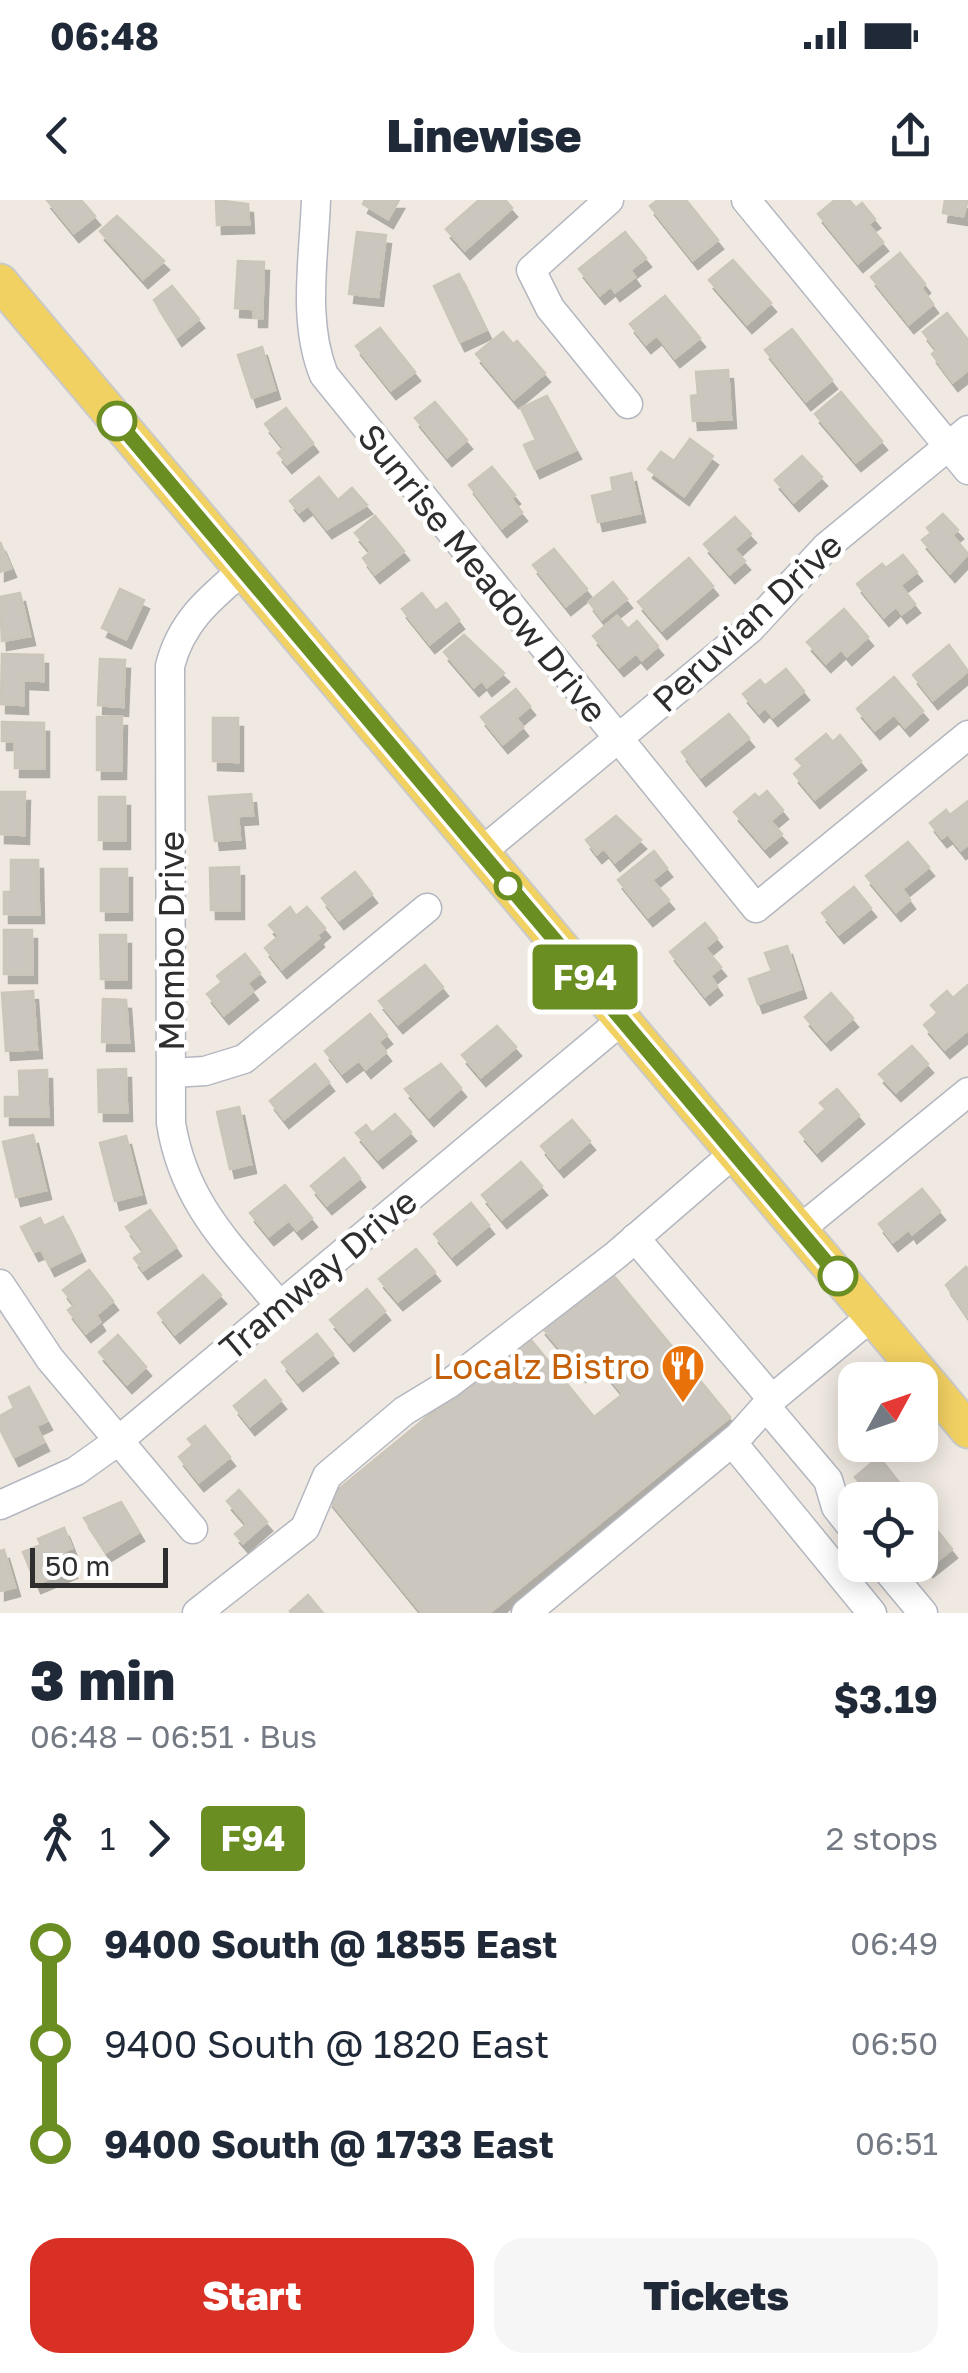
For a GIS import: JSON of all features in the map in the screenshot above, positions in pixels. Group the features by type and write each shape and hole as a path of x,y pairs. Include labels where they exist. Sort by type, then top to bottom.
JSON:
{"main road":[{"path":"0,282 968,1430"}],"street":[{"name":"Sunrise Meadow Drive","path":"316,200 311,320 313,348 324,376 756,908 968,735"},
{"path":"609,200 530,270 550,308 628,404"},
{"path":"746,200 958,438 968,470"},
{"name":"Peruvian Drive","path":"480,853 750,628 847,528 958,438"},
{"name":"Mombo Drive","path":"242,570 194,614 183,629 170,666 171,1123 184,1178 213,1226 280,1306"},
{"path":"172,1073 205,1071 244,1059 427,908"},
{"name":"Tramway Drive","path":"0,1505 76,1471 118,1441 622,1020"},
{"path":"799,1230 968,1092"},
{"path":"197,1613 305,1528 327,1476 404,1412 450,1382 635,1238 733,1154"},
{"path":"635,1238 828,1480 838,1510"},
{"path":"0,1284 50,1359 193,1529"},
{"path":"526,1613 732,1442 872,1316"},
{"path":"732,1442 872,1613"},
{"path":"798,1522 832,1494"},
{"path":"897,1582 923,1613"}],"building":[{"path":"47,200 81,200 95,216 74,233"},
{"path":"216,200 248,204 249,224 217,225"},
{"path":"365,200 399,200 388,219 363,204"},
{"path":"479,200 505,200 512,208 465,250 446,229"},
{"path":"658,200 686,200 718,240 693,260 650,206"},
{"path":"835,200 849,200 856,208 862,203 875,219 868,224 883,242 858,263 818,214"},
{"path":"945,200 968,200 963,216 943,213"},
{"path":"117,216 164,261 143,279 100,231"},
{"path":"357,232 386,235 378,297 349,294"},
{"path":"625,232 646,258 630,270 635,277 615,292 611,286 600,295 579,269"},
{"path":"900,253 925,284 921,288 933,304 909,324 871,277"},
{"path":"733,260 771,303 747,324 709,280"},
{"path":"238,261 264,262 262,318 254,318 254,309 235,308"},
{"path":"459,274 486,330 460,342 434,286"},
{"path":"172,286 199,319 177,337 154,300"},
{"path":"665,296 700,338 675,358 657,335 646,344 630,324"},
{"path":"947,313 968,340 968,370 953,382 932,354 937,350 923,332"},
{"path":"380,328 415,372 391,390 356,346"},
{"path":"792,329 832,380 806,401 765,350"},
{"path":"503,332 513,344 517,341 545,373 514,399 476,354"},
{"path":"262,347 275,390 252,398 238,355"},
{"path":"728,370 731,419 693,421 691,396 698,395 696,372"},
{"path":"841,392 882,441 856,462 815,414"},
{"path":"547,396 576,450 535,469 524,445 536,440 521,408"},
{"path":"435,402 467,440 447,457 415,418"},
{"path":"286,408 313,443 287,464 278,453 284,448 265,424"},
{"path":"690,439 713,456 684,496 648,469 661,452 674,461"},
{"path":"802,456 822,477 794,502 775,480"},
{"path":"492,467 515,495 511,499 522,512 502,528 469,485"},
{"path":"631,473 640,513 598,522 592,496 613,491 611,478"},
{"path":"319,477 338,500 352,488 367,505 327,529 308,505 299,512 290,501"},
{"path":"943,514 958,530 952,535 968,554 950,573 922,540 931,533 927,528"},
{"path":"375,516 404,551 375,574 363,558 371,552 355,533"},
{"path":"735,517 751,534 734,549 745,561 730,574 704,544"},
{"path":"0,542 11,568 0,572"},
{"path":"554,549 587,589 566,606 533,565"},
{"path":"903,555 917,572 900,585 915,604 902,614 896,606 884,617 857,584 882,564 886,568"},
{"path":"689,558 713,586 662,630 638,602"},
{"path":"613,582 627,599 602,619 589,602"},
{"path":"120,589 144,600 126,639 102,628"},
{"path":"20,593 30,636 2,641 0,597"},
{"path":"422,593 436,611 446,603 459,620 430,644 402,609"},
{"path":"844,609 868,637 847,656 841,649 826,663 807,642"},
{"path":"617,616 628,629 637,621 658,646 642,660 636,653 619,667 593,636"},
{"path":"464,635 504,673 487,687 482,680 474,687 444,652"},
{"path":"949,645 968,671 933,700 913,675"},
{"path":"2,654 43,655 43,681 23,680 23,705 1,704"},
{"path":"100,659 125,660 123,707 98,705"},
{"path":"786,669 804,691 773,717 765,707 759,713 743,694 760,680 765,686"},
{"path":"894,677 923,711 905,727 894,714 875,730 857,709"},
{"path":"516,689 530,706 516,718 523,727 503,744 481,717"},
{"path":"729,714 749,738 701,777 682,752"},
{"path":"97,717 122,717 121,770 97,770"},
{"path":"213,718 238,718 238,762 213,761"},
{"path":"2,722 44,723 44,768 15,768 15,741 2,741"},
{"path":"826,734 833,742 840,735 861,761 815,799 794,774 803,766 796,759"},
{"path":"767,791 783,810 770,821 782,834 765,848 734,812 755,794 759,798"},
{"path":"0,792 25,792 24,835 0,834"},
{"path":"251,794 253,815 238,816 240,839 215,841 209,797"},
{"path":"99,797 125,797 125,840 99,840"},
{"path":"968,801 968,844 961,850 948,834 942,838 930,823 946,810 950,815"},
{"path":"616,816 641,840 615,862 604,848 597,854 586,840"},
{"path":"908,842 929,867 902,889 910,900 896,912 866,876"},
{"path":"654,851 667,868 652,880 669,900 648,917 618,880"},
{"path":"11,860 38,860 39,914 4,914 4,892 11,892"},
{"path":"239,867 239,910 211,910 210,868"},
{"path":"101,869 127,869 127,911 101,911"},
{"path":"355,872 372,894 339,920 322,898"},
{"path":"854,887 871,908 839,934 822,913"},
{"path":"290,907 296,916 307,907 325,928 317,935 319,938 282,969 265,948 279,936 269,925"},
{"path":"705,923 717,938 705,948 721,967 710,976 717,986 705,996 670,952"},
{"path":"4,930 32,930 32,974 4,974"},
{"path":"100,935 126,935 126,979 101,979"},
{"path":"787,946 801,989 758,1004 749,979 772,971 765,953"},
{"path":"245,954 260,973 247,983 253,991 224,1015 207,994 222,982 217,976"},
{"path":"425,965 443,987 398,1024 379,1001"},
{"path":"968,985 968,1030 945,1049 924,1025 938,1013 931,1005 947,991 953,998"},
{"path":"33,991 37,1049 6,1051 2,993"},
{"path":"831,993 853,1018 826,1041 805,1017"},
{"path":"103,999 126,1000 129,1042 102,1042"},
{"path":"370,1014 387,1035 378,1042 386,1052 366,1069 359,1060 342,1073 325,1051"},
{"path":"497,1026 516,1047 481,1077 462,1055"},
{"path":"912,1046 928,1064 896,1092 879,1074"},
{"path":"315,1064 329,1082 284,1119 270,1101"},
{"path":"441,1064 461,1088 429,1117 405,1089"},
{"path":"126,1069 127,1112 99,1112 98,1070"},
{"path":"47,1070 48,1116 5,1116 5,1097 20,1097 19,1071"},
{"path":"837,1089 859,1115 817,1152 800,1132 826,1109 820,1103"},
{"path":"239,1107 251,1164 230,1169 217,1112"},
{"path":"395,1114 411,1132 378,1159 356,1133 366,1125 372,1133"},
{"path":"572,1120 590,1141 559,1168 541,1146"},
{"path":"33,1135 46,1190 16,1197 3,1142"},
{"path":"126,1136 141,1194 115,1201 100,1143"},
{"path":"344,1158 360,1178 327,1205 311,1186"},
{"path":"521,1162 542,1186 502,1219 482,1195"},
{"path":"285,1185 312,1218 297,1230 289,1220 269,1236 250,1213"},
{"path":"922,1189 940,1211 912,1234 909,1229 893,1242 879,1224"},
{"path":"471,1203 489,1225 452,1256 434,1234"},
{"path":"150,1210 176,1247 143,1270 134,1258 144,1251 126,1227"},
{"path":"63,1217 80,1252 50,1267 41,1249 34,1252 21,1227 40,1218 44,1226"},
{"path":"416,1249 435,1272 398,1301 379,1279"},
{"path":"968,1269 968,1317 946,1285"},
{"path":"89,1270 113,1301 96,1315 100,1322 86,1333 68,1310 75,1305 63,1290"},
{"path":"609,1270 730,1417 489,1613 422,1613 328,1498 527,1335 594,1417 623,1394 596,1361 581,1373 541,1326"},
{"path":"203,1275 221,1295 175,1334 158,1313"},
{"path":"367,1289 385,1311 349,1342 330,1320"},
{"path":"317,1334 333,1354 298,1382 282,1362"},
{"path":"118,1335 146,1367 127,1384 99,1352"},
{"path":"265,1380 281,1400 250,1426 234,1406"},
{"path":"29,1387 47,1421 36,1426 44,1442 14,1457 0,1429 0,1416 14,1408 9,1397"},
{"path":"205,1426 230,1457 199,1482 179,1457 193,1445 188,1439"},
{"path":"873,1462 883,1462 899,1482 859,1482 855,1477"},
{"path":"239,1490 267,1522 243,1543 235,1534 247,1524 227,1501"},
{"path":"121,1502 139,1532 106,1552 84,1518"},
{"path":"64,1528 72,1548 64,1551 72,1569 36,1584 23,1552 41,1545 38,1539"},
{"path":"938,1532 952,1549 938,1560"},
{"path":"4,1550 15,1587 0,1591 0,1551"},
{"path":"308,1595 323,1613 290,1611"}],"bus line":[{"name":"F94","path":"117,421 838,1276"}],"place":[{"name":"Localz Bistro","path":"683,1404"}]}
